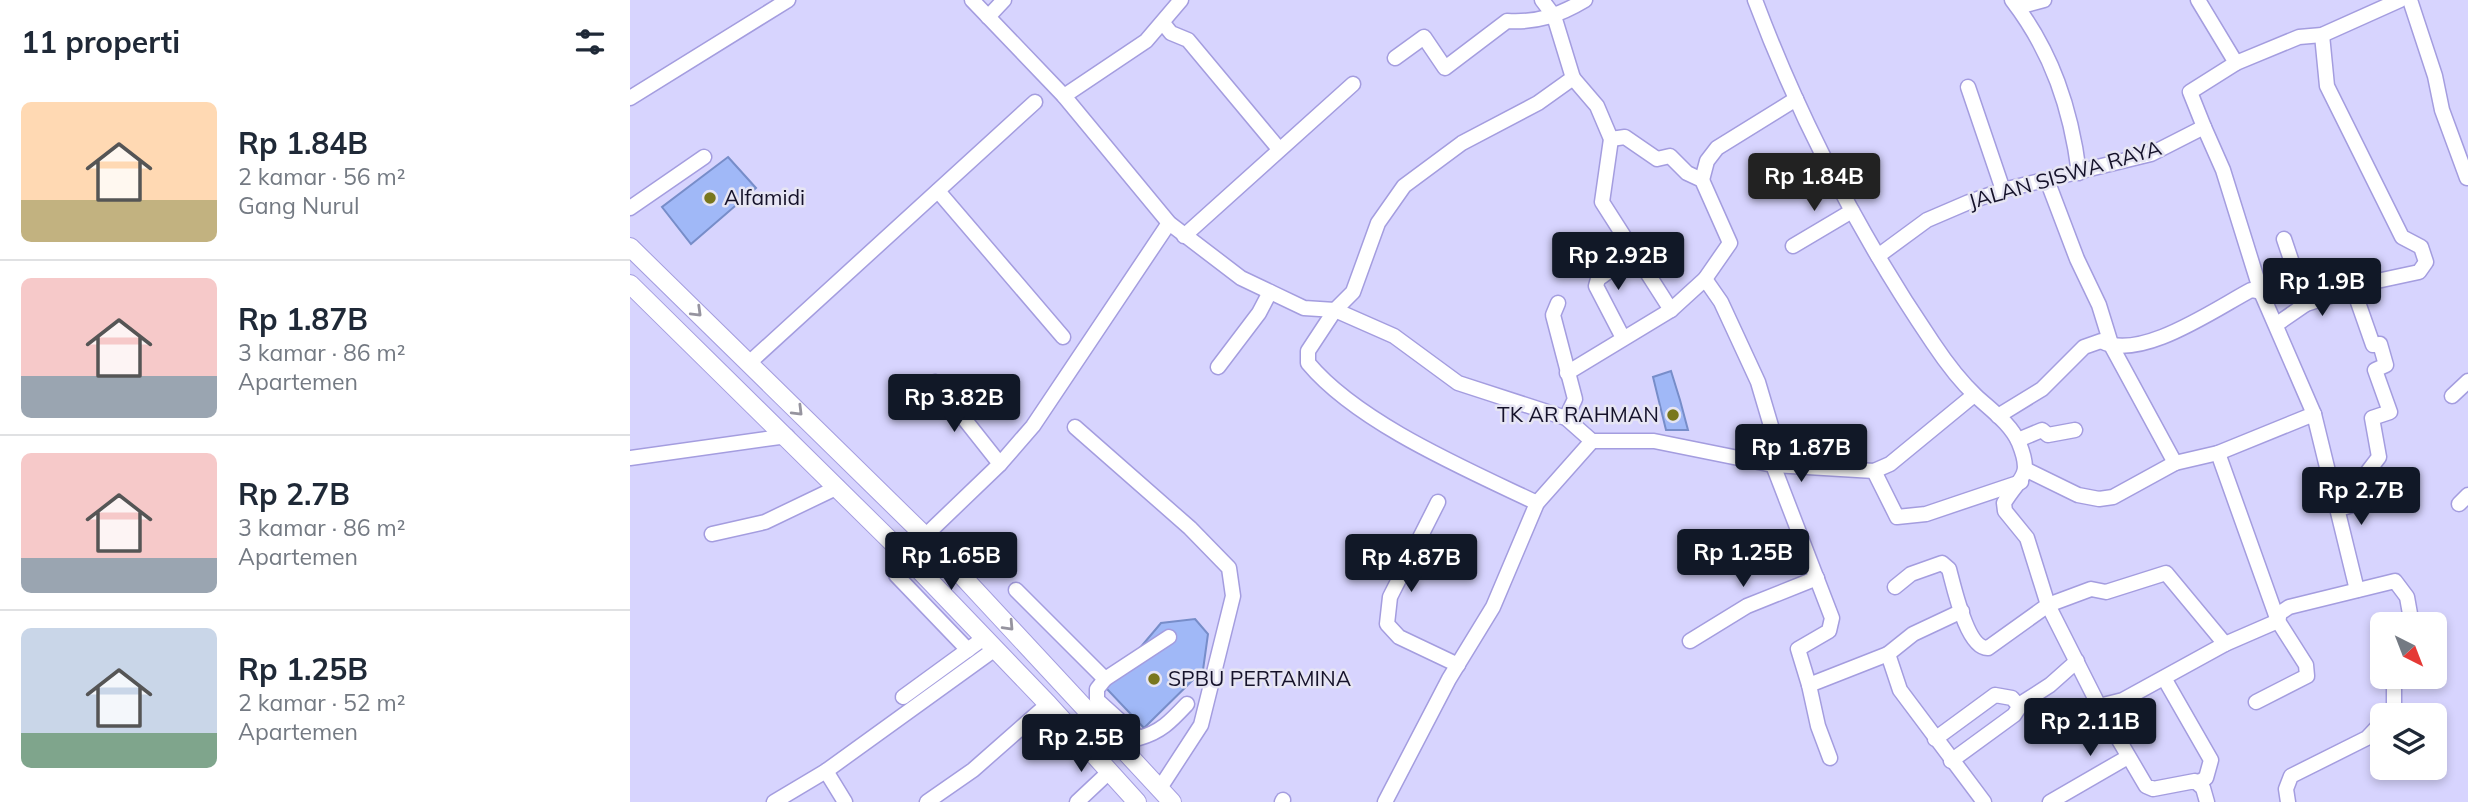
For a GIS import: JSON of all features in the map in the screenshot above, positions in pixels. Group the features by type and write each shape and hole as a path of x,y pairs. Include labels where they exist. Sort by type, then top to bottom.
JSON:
{"main road":[{"path":"630,247 925,536 1133,745 1166,795"},
{"path":"646,300 664,280"},
{"path":"630,284 838,487 1048,704 1137,802"},
{"path":"730,383 749,363"}],"street":[{"path":"630,98 788,0"},
{"path":"972,0 1064,96 1169,223 1241,278 1304,308 1335,310 1394,336 1458,383 1566,418 1592,441 1654,441 1773,465 1874,471 1891,464 1974,395"},
{"path":"988,17 1004,0"},
{"path":"1064,96 1125,57 1163,23 1181,0"},
{"path":"1542,0 1554,16 1573,78 1597,106 1611,139 1602,202 1671,310"},
{"path":"1395,58 1423,37 1445,68 1507,21 1529,23 1554,16 1585,0"},
{"path":"1755,0 1796,99 1852,211 1878,256 1934,345 1974,395 1998,416 2018,440 2025,476 2008,497 2005,511 2027,538 2048,605 2099,706 2146,786 2153,789 2199,782 2206,778 2211,760 2164,678"},
{"path":"2044,0 2015,4 2058,77 2073,127 2079,173"},
{"path":"2198,0 2236,63"},
{"path":"2357,590 2314,414 2261,292 2223,170 2190,92 2236,63 2299,37 2322,35 2400,0"},
{"path":"2410,0 2435,76 2442,110 2467,178"},
{"path":"1163,23 1171,33 1188,40 1279,149"},
{"path":"2277,324 2306,304 2353,288 2418,272 2426,262 2421,247 2402,237 2327,86 2322,35"},
{"path":"1537,503 1450,461 1376,419 1316,372 1308,363 1308,351 1335,310 1353,292 1378,223 1404,186 1462,143 1538,103 1573,78"},
{"path":"1184,236 1353,84"},
{"path":"1968,87 2003,190"},
{"path":"1567,373 1622,336 1671,310 1705,279 1730,243 1702,180 1707,161 1717,148 1796,99"},
{"path":"749,363 1035,102"},
{"name":"JALAN SISWA RAYA","path":"1878,256 1927,220 2003,190 2151,153 2204,127"},
{"path":"1611,139 1625,137 1657,159 1670,156 1688,173 1702,180"},
{"path":"630,208 705,157"},
{"path":"2047,180 2077,259 2099,305 2112,347 2175,463"},
{"path":"938,191 1063,337"},
{"path":"1793,246 1852,211"},
{"path":"925,536 1000,464 1040,417 1169,223"},
{"path":"2284,239 2306,304"},
{"path":"1622,336 1596,286 1598,279 1634,253"},
{"path":"1705,279 1721,302 1758,382 1774,436 1773,465 1817,578 1832,626 1798,649 1818,726 1830,758"},
{"path":"2338,509 2364,502 2368,495 2365,474 2379,457 2371,418 2390,412 2375,370 2386,365 2380,344 2373,345 2353,288"},
{"path":"1998,416 2042,389 2084,347 2101,341 2112,347 2155,339 2251,290 2261,292"},
{"path":"1218,367 1259,313 1270,292"},
{"path":"1558,303 1553,315 1576,399 1566,418"},
{"path":"2452,396 2468,381"},
{"path":"935,383 1000,464"},
{"path":"1874,471 1898,517 1926,514 2025,476 2078,495 2099,499 2113,497 2175,463 2218,453 2314,414"},
{"path":"1075,427 1191,528 1229,568 1233,596 1201,724 1166,795"},
{"path":"2018,440 2042,430 2048,435 2075,430"},
{"path":"630,458 787,436"},
{"path":"1385,802 1458,665 1493,607 1537,503 1592,441"},
{"path":"2218,453 2278,621 2306,665 2307,676 2256,702"},
{"path":"712,534 765,522 838,487"},
{"path":"1438,502 1390,597 1387,624 1399,637 1458,665"},
{"path":"1895,587 1911,574 1942,563 1949,569 1976,645 1982,649 1988,648 2048,605 2091,589 2106,592 2166,573 2225,644"},
{"path":"896,575 968,650"},
{"path":"909,588 924,575"},
{"path":"1690,641 1747,606 1817,578"},
{"path":"2278,621 2280,613 2289,607 2395,581 2407,597 2410,612"},
{"path":"1016,590 1104,679"},
{"path":"938,618 954,606"},
{"path":"1809,685 1888,654 1913,634 1962,611"},
{"path":"2099,706 2123,700 2225,644 2278,621"},
{"path":"1091,703 1104,679 1169,637"},
{"path":"903,697 968,650 990,643"},
{"path":"774,802 826,771 990,643"},
{"path":"1888,654 1900,690 1934,739 1984,802"},
{"path":"1951,761 2014,715 2019,706 2050,685 2077,661"},
{"path":"1934,739 1995,695 2012,698 2019,706"},
{"path":"926,802 973,770 1048,704"},
{"path":"1133,745 1156,734 1186,704"},
{"path":"2288,802 2286,789 2291,776 2370,735"},
{"path":"2050,802 2128,757"},
{"path":"826,771 845,802"},
{"path":"1077,802 1109,772"},
{"path":"2199,782 2207,802"}],"building":[{"name":"Alfamidi","path":"728,157 756,188 691,244 662,207"},
{"name":"TK AR RAHMAN","path":"1671,371 1688,430 1666,430 1653,377"},
{"name":"SPBU PERTAMINA","path":"1195,619 1208,634 1203,670 1144,728 1106,688 1161,623"}],"place":[{"name":"Alfamidi","path":"710,198"},
{"name":"TK AR RAHMAN","path":"1673,415"},
{"name":"SPBU PERTAMINA","path":"1154,679"}]}
